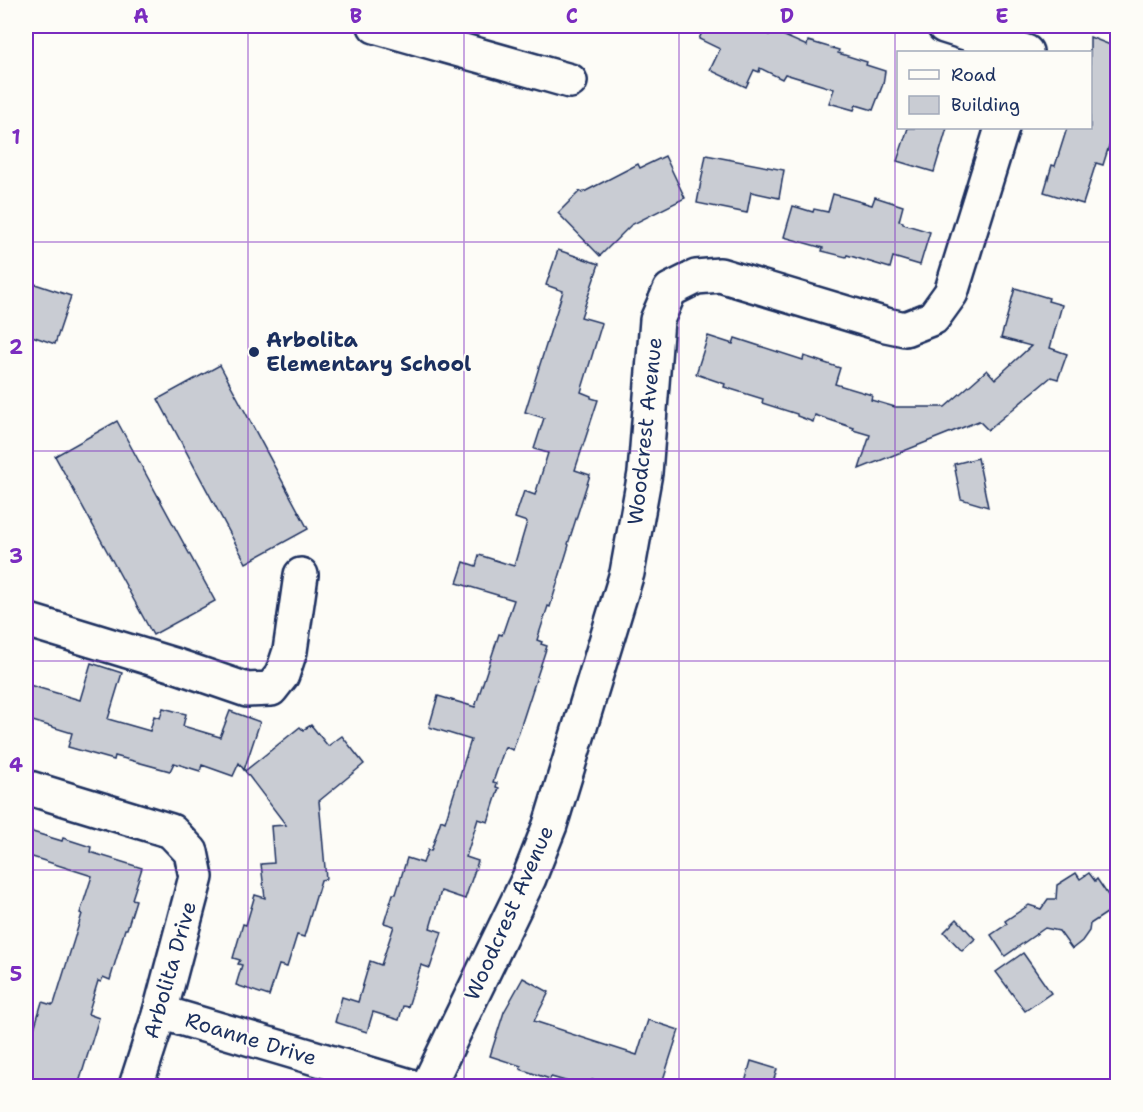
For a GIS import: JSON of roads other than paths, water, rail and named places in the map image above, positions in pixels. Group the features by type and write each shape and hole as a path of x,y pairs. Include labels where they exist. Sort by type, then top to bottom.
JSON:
{"street":[{"path":"375,26 570,81"},
{"path":"944,26 1023,51"},
{"path":"1026,51 1033,26"},
{"name":"Woodcrest Avenue","path":"428,1086 529,878 550,825 627,573 645,473 657,320 670,290 696,277 720,275 886,326 905,329 933,318 951,293 1002,129"},
{"path":"26,620 247,690 272,689 282,675 290,651 301,575"},
{"name":"Arbolita Drive","path":"26,787 171,831 191,852 196,877 160,1011 136,1086"},
{"name":"Roanne Drive","path":"160,1011 410,1086"}],"place":[{"name":"Arbolita Elementary School","path":"254,352"}]}
